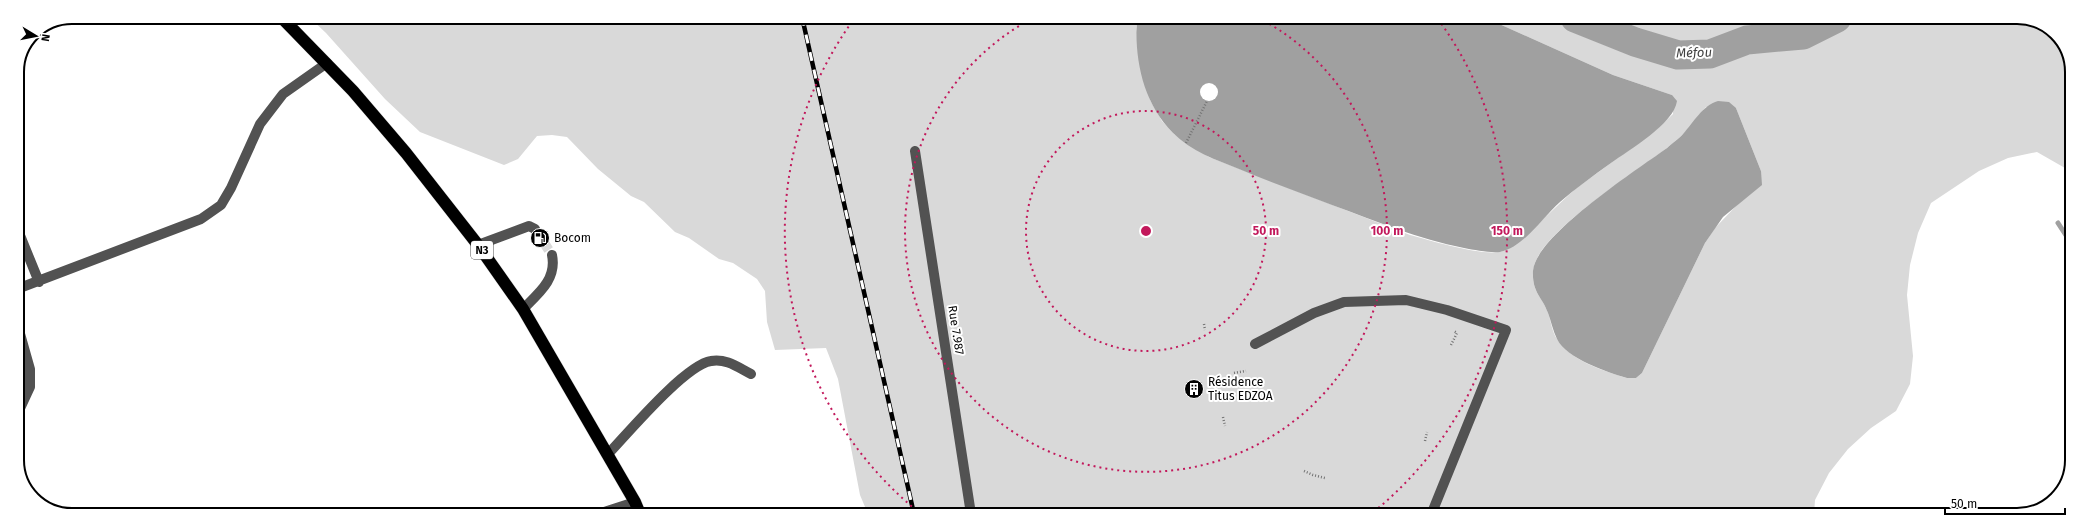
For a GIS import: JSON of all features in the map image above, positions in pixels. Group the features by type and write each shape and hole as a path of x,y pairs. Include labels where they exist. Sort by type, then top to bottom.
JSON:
{"highway":[{"name":"N3","path":"288,24 327,63 406,153 478,245 523,309 608,454 638,508"}],"street":[{"path":"24,287 201,219 221,205 231,188 260,124 283,94 327,63"},
{"name":"Rue 7.987","path":"915,150 970,508"},
{"path":"478,245 529,226 535,229"},
{"path":"24,245 39,282"},
{"path":"523,309 540,293 550,278 554,266 552,255"},
{"path":"1255,344 1314,313 1344,302 1351,301 1406,300 1447,310 1506,330 1434,508"},
{"path":"24,348 30,369 30,387 24,400"},
{"path":"608,454 677,382 696,367 711,361 727,362 751,374"},
{"path":"616,508 635,502"}],"path":[{"path":"1186,143 1207,101"},
{"path":"1204,324 1205,330"},
{"path":"1451,345 1457,333 1454,331"},
{"path":"1234,373 1246,371"},
{"path":"1223,417 1225,426"},
{"path":"1425,441 1427,432"},
{"path":"1304,471 1325,478"}],"shaded area":[{"path":"316,24 1136,24 1150,100 1162,121 1174,134 1209,157 1410,235 1455,247 1479,251 1499,252 1510,248 1521,240 1574,190 1656,130 1673,114 1672,95 1613,75 1499,24 2017,24 2026,25 2041,30 2049,36 2057,46 2064,63 2065,168 2037,152 2008,158 1979,171 1931,203 1918,233 1910,265 1907,295 1913,356 1910,384 1896,411 1871,428 1848,449 1829,473 1815,500 1814,508 865,508 860,495 838,379 826,348 775,350 767,322 765,291 757,279 733,263 719,259 689,238 675,232 644,202 631,196 598,169 567,137 552,135 537,136 518,159 504,165 420,132 385,99","holes":["1706,107 1736,108 1761,171 1737,205 1715,228 1705,243 1642,373 1636,378 1627,378 1608,372 1579,359 1563,347 1554,333 1546,307 1536,290 1533,272 1538,256 1553,237 1573,218 1667,148 1682,135"]},
{"path":"1137,24 1499,24 1613,75 1672,95 1677,101 1674,110 1660,127 1650,136 1578,187 1553,209 1525,238 1509,249 1500,252 1491,252 1447,244 1414,235 1274,183 1196,150 1173,133 1154,108 1143,80 1139,64"},
{"path":"1718,101 1729,102 1736,108 1761,171 1762,185 1723,217 1705,243 1642,373 1636,378 1627,378 1578,359 1569,353 1557,339 1546,307 1534,284 1533,271 1538,257 1551,240 1569,222 1612,187 1667,148 1681,136 1703,110 1712,103"}],"pier":[{"path":"1209,83 1215,86 1218,92 1215,98 1209,101 1203,98 1200,92 1203,86"}],"waterway":[{"name":"Méfou","path":"1590,24 1635,42 1678,55 1710,54 1747,40 1803,35 1825,24"},
{"path":"2058,223 2065,234"}],"tunnel":[{"path":"535,229 552,255"}],"railway":[{"path":"804,24 913,508"}],"place":[{"name":"Bocom","path":"540,238"},
{"name":"Résidence Titus EDZOA","path":"1194,389"}]}
